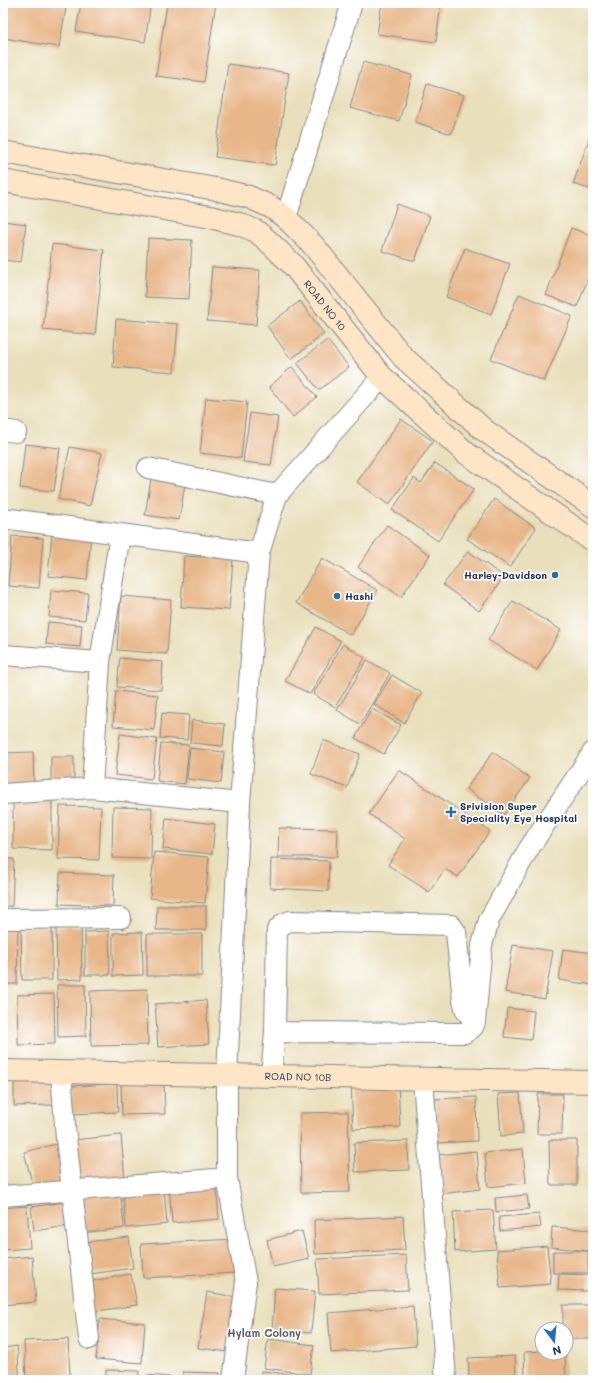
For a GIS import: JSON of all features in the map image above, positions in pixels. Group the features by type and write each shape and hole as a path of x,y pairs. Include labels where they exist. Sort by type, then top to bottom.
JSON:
{"main road":[{"path":"3,152 216,189 248,197 271,207 286,218 313,245 403,357 484,430 593,506"},
{"name":"ROAD NO 10","path":"3,181 210,217 239,224 256,231 292,264 382,377 466,453 593,541"},
{"name":"ROAD NO 10B","path":"3,1070 593,1082"}],"street":[{"path":"286,218 352,3"},
{"path":"233,1380 246,1282 227,1178 227,1075 240,803 259,553 277,495 382,377"},
{"path":"148,468 277,495"},
{"path":"3,518 259,553"},
{"path":"92,788 100,662 120,534"},
{"path":"3,655 100,662"},
{"path":"275,1032 465,1033 473,1027 475,1022 482,945 488,920 528,850 593,752"},
{"path":"3,794 92,788 240,803"},
{"path":"3,919 121,918"},
{"path":"271,1076 275,1032 277,930 283,924 290,921 451,925 456,932 462,1000 466,1011 475,1022"},
{"path":"60,1072 89,1339"},
{"path":"423,1079 446,1380"},
{"path":"3,1196 72,1189 227,1178"}],"building":[{"path":"5,3 67,3 59,47 3,38"},
{"path":"81,3 151,3 145,42 76,31"},
{"path":"167,3 216,3 204,82 156,76"},
{"path":"382,3 441,3 436,42 377,34"},
{"path":"363,62 412,75 399,121 350,108"},
{"path":"228,64 289,73 275,165 215,157"},
{"path":"427,84 464,95 451,134 415,122"},
{"path":"593,128 593,190 573,184"},
{"path":"397,204 430,216 415,261 382,251"},
{"path":"3,221 26,224 21,262 3,260"},
{"path":"571,228 593,236 593,265 577,307 546,295"},
{"path":"148,238 192,240 189,299 145,297"},
{"path":"52,244 104,250 95,335 43,330"},
{"path":"465,248 510,264 491,314 446,297"},
{"path":"212,267 260,270 256,325 207,321"},
{"path":"519,294 572,316 544,381 491,359"},
{"path":"300,301 324,334 291,359 267,326"},
{"path":"116,319 178,324 174,372 113,367"},
{"path":"327,340 349,367 319,390 297,363"},
{"path":"292,367 317,397 293,417 269,387"},
{"path":"206,398 247,402 241,458 200,453"},
{"path":"250,413 278,417 271,465 243,462"},
{"path":"401,419 433,441 389,505 357,482"},
{"path":"25,444 60,448 54,491 20,488"},
{"path":"70,447 102,453 90,506 58,499"},
{"path":"435,463 474,489 438,541 392,510 414,478 421,483"},
{"path":"151,479 185,484 179,520 145,515"},
{"path":"494,499 536,528 510,567 467,539"},
{"path":"387,525 430,555 401,597 358,567"},
{"path":"3,526 6,527 4,550 3,550"},
{"path":"52,532 91,535 87,580 48,576"},
{"path":"12,536 43,538 39,588 8,586"},
{"path":"468,551 504,577 479,611 443,585"},
{"path":"184,556 233,559 229,610 181,607"},
{"name":"Hashi","path":"322,558 377,590 351,635 296,603"},
{"path":"51,590 88,593 85,620 49,617"},
{"path":"121,596 171,600 167,654 117,650"},
{"path":"513,601 561,630 537,670 488,640"},
{"path":"48,622 82,625 80,647 46,644"},
{"path":"316,627 341,641 310,694 285,681"},
{"path":"343,644 365,658 335,707 313,694"},
{"path":"120,658 163,662 161,690 117,687"},
{"path":"367,660 390,673 360,724 337,710"},
{"path":"392,675 422,693 404,723 374,704"},
{"path":"116,691 158,695 154,730 113,726"},
{"path":"372,709 401,725 384,754 355,738"},
{"path":"162,713 189,715 187,740 160,738"},
{"path":"192,720 225,724 223,746 190,743"},
{"path":"120,734 157,739 152,779 115,775"},
{"path":"323,740 360,754 347,788 311,774"},
{"path":"161,743 189,745 185,784 157,781"},
{"path":"190,748 224,752 221,783 187,779"},
{"path":"33,752 34,785 3,785 3,753"},
{"path":"493,752 530,778 504,815 466,789"},
{"path":"51,757 74,757 74,785 51,784"},
{"path":"399,770 490,831 458,877 445,869 429,892 388,865 405,839 369,814"},
{"path":"13,796 52,796 52,850 13,849"},
{"path":"60,806 101,807 99,860 58,859"},
{"path":"113,807 152,808 151,859 112,858"},
{"path":"166,818 215,824 212,854 163,849"},
{"path":"279,828 338,829 337,857 278,857"},
{"path":"154,852 209,857 205,903 150,898"},
{"path":"3,859 14,859 12,906 3,906"},
{"path":"271,859 329,861 328,891 270,888"},
{"path":"60,873 114,875 113,906 59,904"},
{"path":"157,906 206,906 206,930 156,930"},
{"path":"3,926 18,926 17,984 3,984"},
{"path":"21,927 52,927 52,980 22,980"},
{"path":"56,927 81,927 82,979 57,980"},
{"path":"109,931 110,975 85,975 85,932"},
{"path":"142,932 143,975 113,976 113,933"},
{"path":"147,934 202,934 202,976 147,976"},
{"path":"513,945 553,951 545,999 505,992"},
{"path":"563,949 593,953 593,985 559,980"},
{"path":"57,985 85,985 86,1036 58,1037"},
{"path":"147,989 148,1045 91,1046 90,991"},
{"path":"54,994 55,1044 18,1045 17,995"},
{"path":"206,1000 209,1044 158,1047 155,1004"},
{"path":"507,1008 534,1011 531,1040 504,1037"},
{"path":"57,1076 58,1105 14,1106 14,1077"},
{"path":"398,1081 400,1127 353,1129 351,1083"},
{"path":"164,1083 165,1114 122,1115 121,1084"},
{"path":"117,1084 118,1112 72,1114 71,1086"},
{"path":"520,1093 523,1134 501,1136 498,1094"},
{"path":"538,1094 563,1094 562,1134 537,1134"},
{"path":"476,1097 477,1141 436,1143 435,1099"},
{"path":"348,1112 350,1192 301,1193 300,1113"},
{"path":"121,1135 125,1179 78,1184 74,1140"},
{"path":"549,1140 577,1140 577,1185 550,1185"},
{"path":"408,1141 409,1170 355,1172 354,1143"},
{"path":"56,1144 65,1182 34,1190 24,1152"},
{"path":"523,1149 526,1183 488,1187 485,1153"},
{"path":"477,1151 480,1189 441,1194 437,1155"},
{"path":"216,1181 219,1219 172,1223 169,1185"},
{"path":"120,1189 124,1228 82,1233 77,1194"},
{"path":"164,1189 167,1224 126,1228 123,1192"},
{"path":"527,1195 529,1209 496,1212 495,1198"},
{"path":"71,1201 75,1225 34,1231 31,1207"},
{"path":"27,1206 30,1248 3,1250 3,1208"},
{"path":"493,1210 496,1249 455,1252 453,1212"},
{"path":"539,1214 541,1227 500,1231 499,1217"},
{"path":"403,1216 405,1250 315,1254 314,1220"},
{"path":"552,1227 592,1230 590,1251 551,1247"},
{"path":"302,1231 309,1259 273,1267 267,1240"},
{"path":"129,1237 133,1268 90,1274 86,1242"},
{"path":"235,1239 237,1273 143,1278 141,1244"},
{"path":"547,1246 551,1284 500,1288 497,1250"},
{"path":"553,1251 588,1251 588,1273 553,1273"},
{"path":"406,1255 408,1290 319,1294 317,1259"},
{"path":"32,1256 36,1302 3,1305 3,1259"},
{"path":"131,1274 137,1305 91,1312 86,1282"},
{"path":"559,1274 589,1275 589,1291 558,1290"},
{"path":"275,1288 315,1291 311,1333 272,1330"},
{"path":"207,1292 236,1297 228,1352 198,1348"},
{"path":"563,1305 590,1305 590,1339 574,1339 574,1321 563,1321"},
{"path":"413,1306 416,1346 331,1353 328,1313"},
{"path":"100,1319 145,1323 142,1363 96,1359"},
{"path":"68,1339 70,1375 26,1378 24,1341"},
{"path":"268,1339 314,1345 310,1374 264,1368"},
{"path":"17,1346 20,1380 3,1380 3,1348"},
{"path":"534,1351 534,1361 565,1361 566,1380 525,1380 524,1352"},
{"path":"515,1356 516,1380 469,1380 468,1358"},
{"path":"106,1370 139,1371 138,1380 106,1380"},
{"path":"261,1371 295,1375 295,1380 260,1380"},
{"path":"183,1372 220,1373 220,1380 183,1380"},
{"path":"147,1375 180,1378 180,1380 146,1380"}],"place":[{"name":"Harley-Davidson","path":"555,575"},
{"name":"Hashi","path":"337,596"},
{"name":"Srivision Super Speciality Eye Hospital","path":"451,812"}],"district":[{"name":"Hylam Colony","path":"264,1332"}]}
